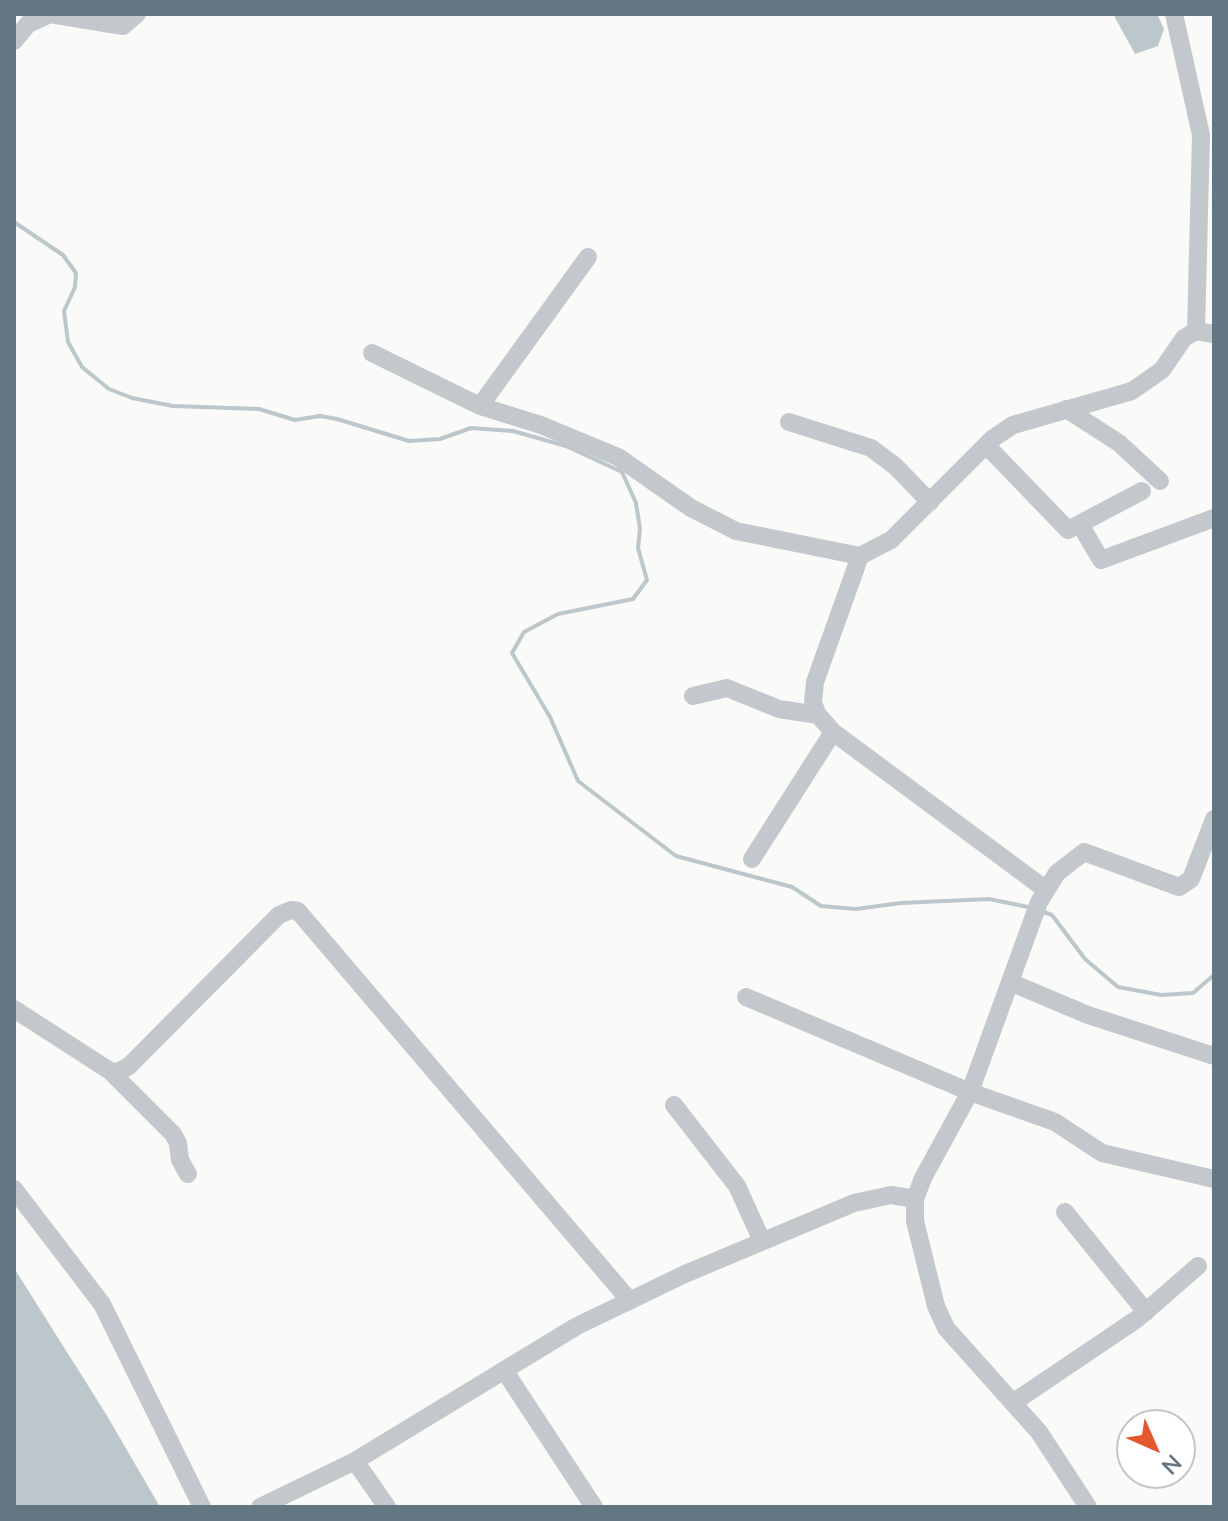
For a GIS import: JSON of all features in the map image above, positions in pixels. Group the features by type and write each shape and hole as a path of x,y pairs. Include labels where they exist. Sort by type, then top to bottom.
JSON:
{"street":[{"path":"14,41 28,24 50,14 123,26 137,14"},
{"path":"372,353 480,406 541,425 632,464 691,508 736,531 860,556 891,540 986,445 1013,425 1132,391 1174,357 1184,338 1205,333 1197,303 1201,135 1174,14"},
{"path":"480,406 588,257"},
{"path":"1197,303 1214,285"},
{"path":"1066,409 1119,443 1160,481"},
{"path":"789,422 871,448 895,466 930,502"},
{"path":"986,445 1068,530 1081,526 1142,491"},
{"path":"1081,526 1101,560 1214,518"},
{"path":"860,556 815,682 813,703 818,715 833,732 1039,904"},
{"path":"693,696 727,688 779,709 818,715"},
{"path":"752,859 833,732"},
{"path":"1088,1507 1056,1455 1014,1402 946,1328 936,1306 919,1235 915,1199 923,1178 970,1092 1039,904 1071,859 1084,852 1179,887 1191,879 1214,819"},
{"path":"110,1071 118,1072 129,1066 279,915 291,910 298,911 630,1301"},
{"path":"1012,983 1088,1015 1214,1056"},
{"path":"746,997 970,1092 1055,1122 1102,1153 1214,1179"},
{"path":"14,1009 110,1071 173,1134 178,1143 180,1160 188,1174"},
{"path":"674,1105 737,1186 762,1241"},
{"path":"14,1189 102,1304 202,1507"},
{"path":"260,1507 355,1461 577,1326 630,1301 762,1241 873,1198 891,1195 915,1199"},
{"path":"1065,1212 1146,1312"},
{"path":"1014,1402 1146,1312 1198,1266"},
{"path":"504,1370 594,1507"},
{"path":"355,1461 387,1507"}],"shaded area":[{"path":"1113,14 1157,14 1164,29 1158,46 1135,54"},
{"path":"14,1268 106,1414 160,1507 14,1507"}],"waterway":[{"path":"14,222 63,255 76,273 75,287 64,311 68,342 82,367 109,389 132,398 173,406 259,409 295,420 320,416 409,441 440,439 471,428 513,431 566,446 622,472 636,503 640,529 638,548 647,580 633,599 558,614 524,632 512,653 550,717 578,781 676,856 792,887 821,906 856,909 901,903 989,899 1033,908"},
{"path":"1041,911 1052,915 1085,959 1118,987 1161,995 1193,993 1214,975"}]}
